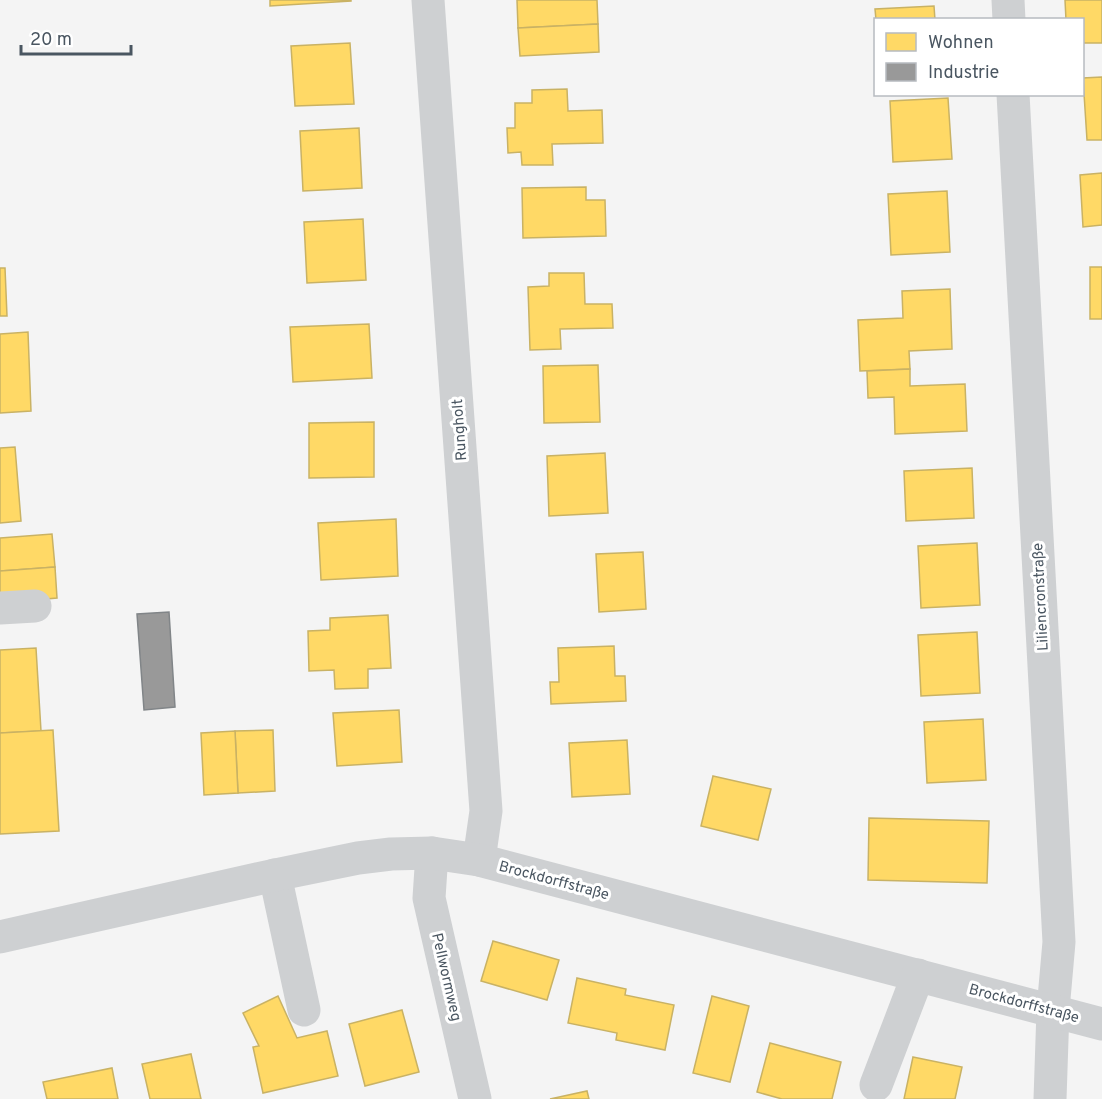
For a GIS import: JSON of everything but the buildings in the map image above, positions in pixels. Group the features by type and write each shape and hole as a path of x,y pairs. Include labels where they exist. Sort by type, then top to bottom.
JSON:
{"street":[{"name":"Rungholt","path":"428,0 486,811 479,860"},
{"path":"1008,0 1009,18"},
{"name":"Liliencronstraße","path":"1013,96 1059,942 1053,1010 1050,1099"},
{"path":"0,608 35,606"},
{"name":"Brockdorffstraße","path":"0,937 358,858 432,853 479,860 1102,1024"},
{"name":"Pellwormweg","path":"432,853 429,898 475,1099"},
{"path":"275,875 304,1010"},
{"path":"876,1084 918,975"}]}
